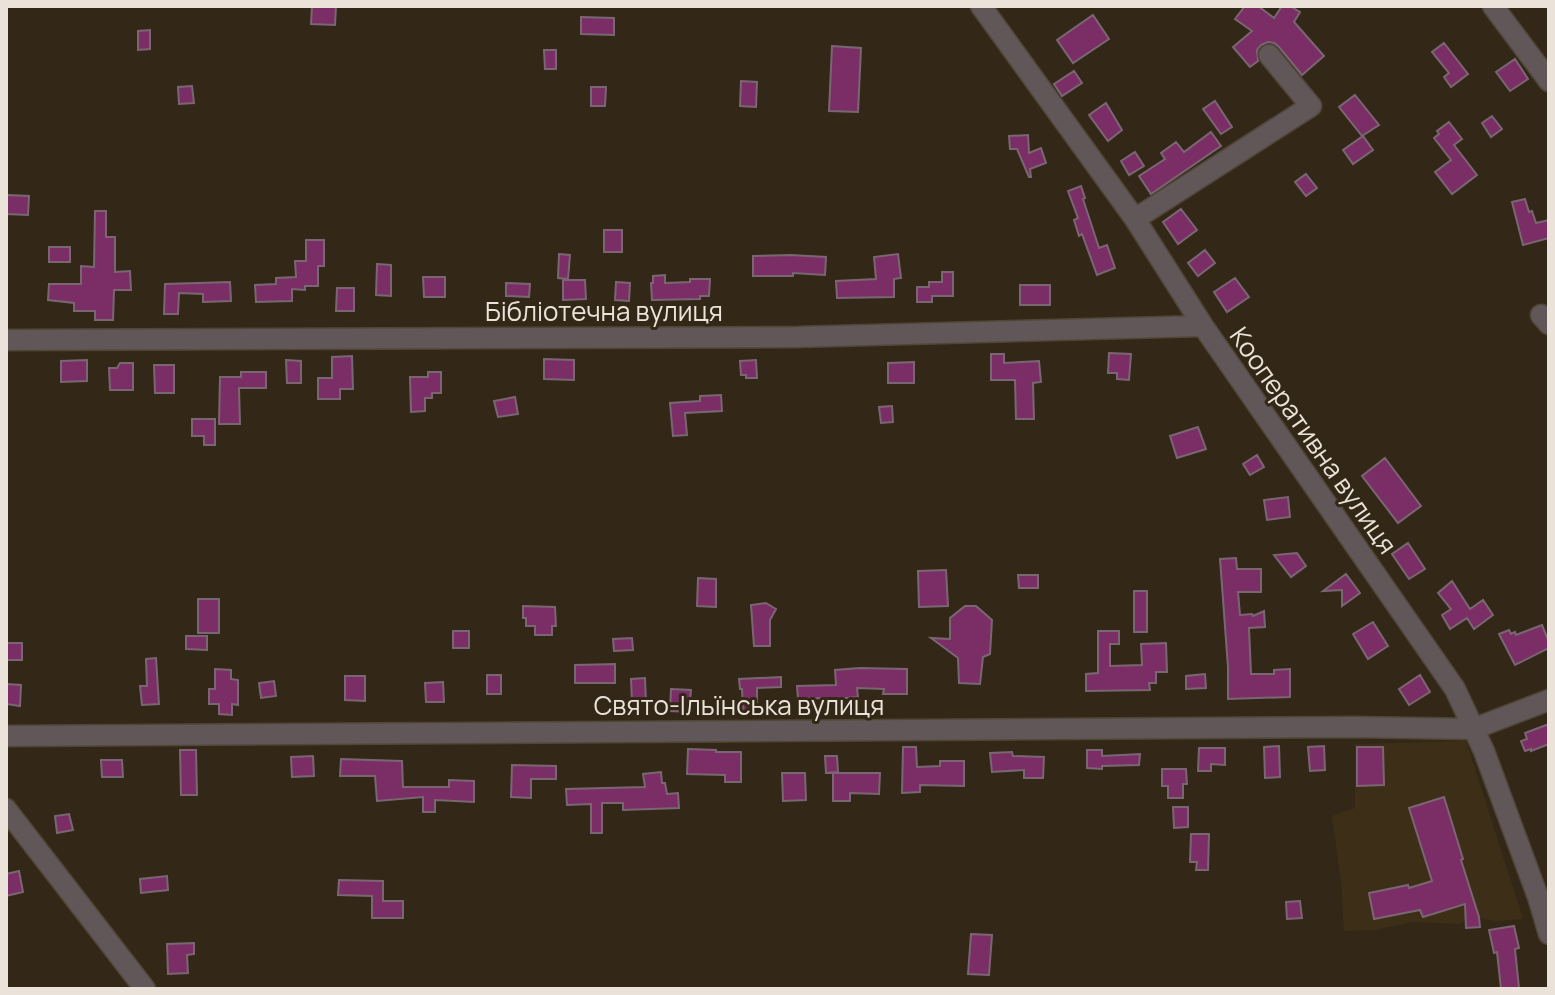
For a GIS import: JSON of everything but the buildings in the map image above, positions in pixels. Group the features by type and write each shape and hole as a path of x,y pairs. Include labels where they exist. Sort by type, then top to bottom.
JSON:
{"street":[{"name":"Кооперативна вулиця","path":"981,6 1135,219 1203,326 1455,689 1490,766 1549,934"},
{"path":"1493,6 1549,81"},
{"path":"1135,219 1311,106 1269,55"},
{"name":"Бібліотечна вулиця","path":"6,340 797,337 1203,326"},
{"path":"1473,729 1549,700"},
{"name":"Свято-Ільїнська вулиця","path":"6,736 1354,727 1473,729"},
{"path":"6,809 145,989"}],"shaded area":[{"path":"1466,741 1523,919 1466,919 1460,924 1413,922 1375,930 1344,931 1332,816 1355,808 1355,744"}]}
